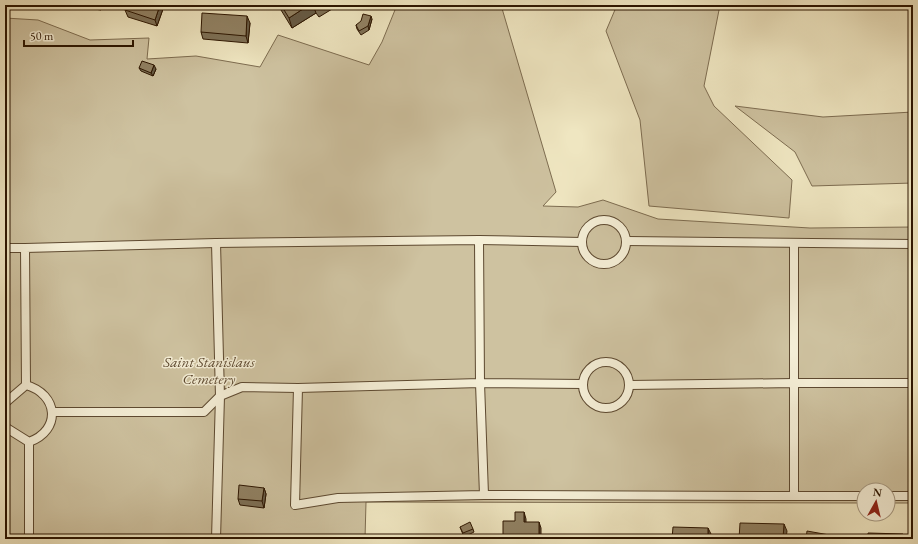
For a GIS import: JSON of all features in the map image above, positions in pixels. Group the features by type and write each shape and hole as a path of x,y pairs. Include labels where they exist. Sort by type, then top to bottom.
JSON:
{"lane":[{"path":"600,220 615,222 621,227 627,241 623,255 618,260 605,265 591,260 583,249 582,242 587,228 593,222 600,220"},
{"path":"479,240 480,383 484,495"},
{"path":"5,248 216,242 479,240 582,242"},
{"path":"627,241 794,244 913,244"},
{"path":"216,242 220,396 216,539"},
{"path":"794,244 794,496"},
{"path":"5,403 26,385 25,248"},
{"path":"602,362 610,362 624,370 629,385 625,398 613,407 606,408 592,403 584,391 583,384 589,370 602,362"},
{"path":"52,412 204,412 220,396 242,387 298,388 480,383 583,384"},
{"path":"629,385 913,383"},
{"path":"5,427 17,437 29,442 40,437 48,428 52,412 49,402 44,394 36,388 26,385"},
{"path":"298,388 295,505 338,498 484,495 856,496"},
{"path":"29,442 30,539"},
{"path":"896,496 913,496"}],"green space":[{"name":"Saint Stanislaus Cemetery","path":"397,5 501,5 556,192 543,206 578,207 603,200 658,219 810,228 913,227 913,503 896,503 896,482 856,482 856,503 366,502 365,539 5,539 5,18 38,20 90,40 149,38 147,59 196,56 260,67 278,35 369,65 382,42"},
{"path":"617,5 720,5 704,86 714,106 792,180 789,218 649,206 640,120 606,31"},
{"path":"735,106 823,117 913,112 913,183 812,186 795,152"}],"building":[{"path":"127,5 160,5 155,20 125,10"},
{"path":"281,5 309,5 289,18"},
{"path":"202,13 247,16 246,36 201,32"},
{"path":"363,14 371,16 368,26 359,31 356,25 361,21"},
{"path":"142,61 154,65 151,73 139,68"},
{"path":"239,485 264,488 262,501 238,499"},
{"path":"515,512 524,512 524,522 539,522 539,539 503,539 503,521 515,521"},
{"path":"470,522 473,529 463,533 460,527"},
{"path":"740,523 784,524 783,539 739,539"},
{"path":"673,527 708,528 708,539 672,539"},
{"path":"807,531 835,536 835,539 806,539"},
{"path":"868,533 903,534 903,539 868,539"},
{"path":"454,535 456,539 448,539"}]}
